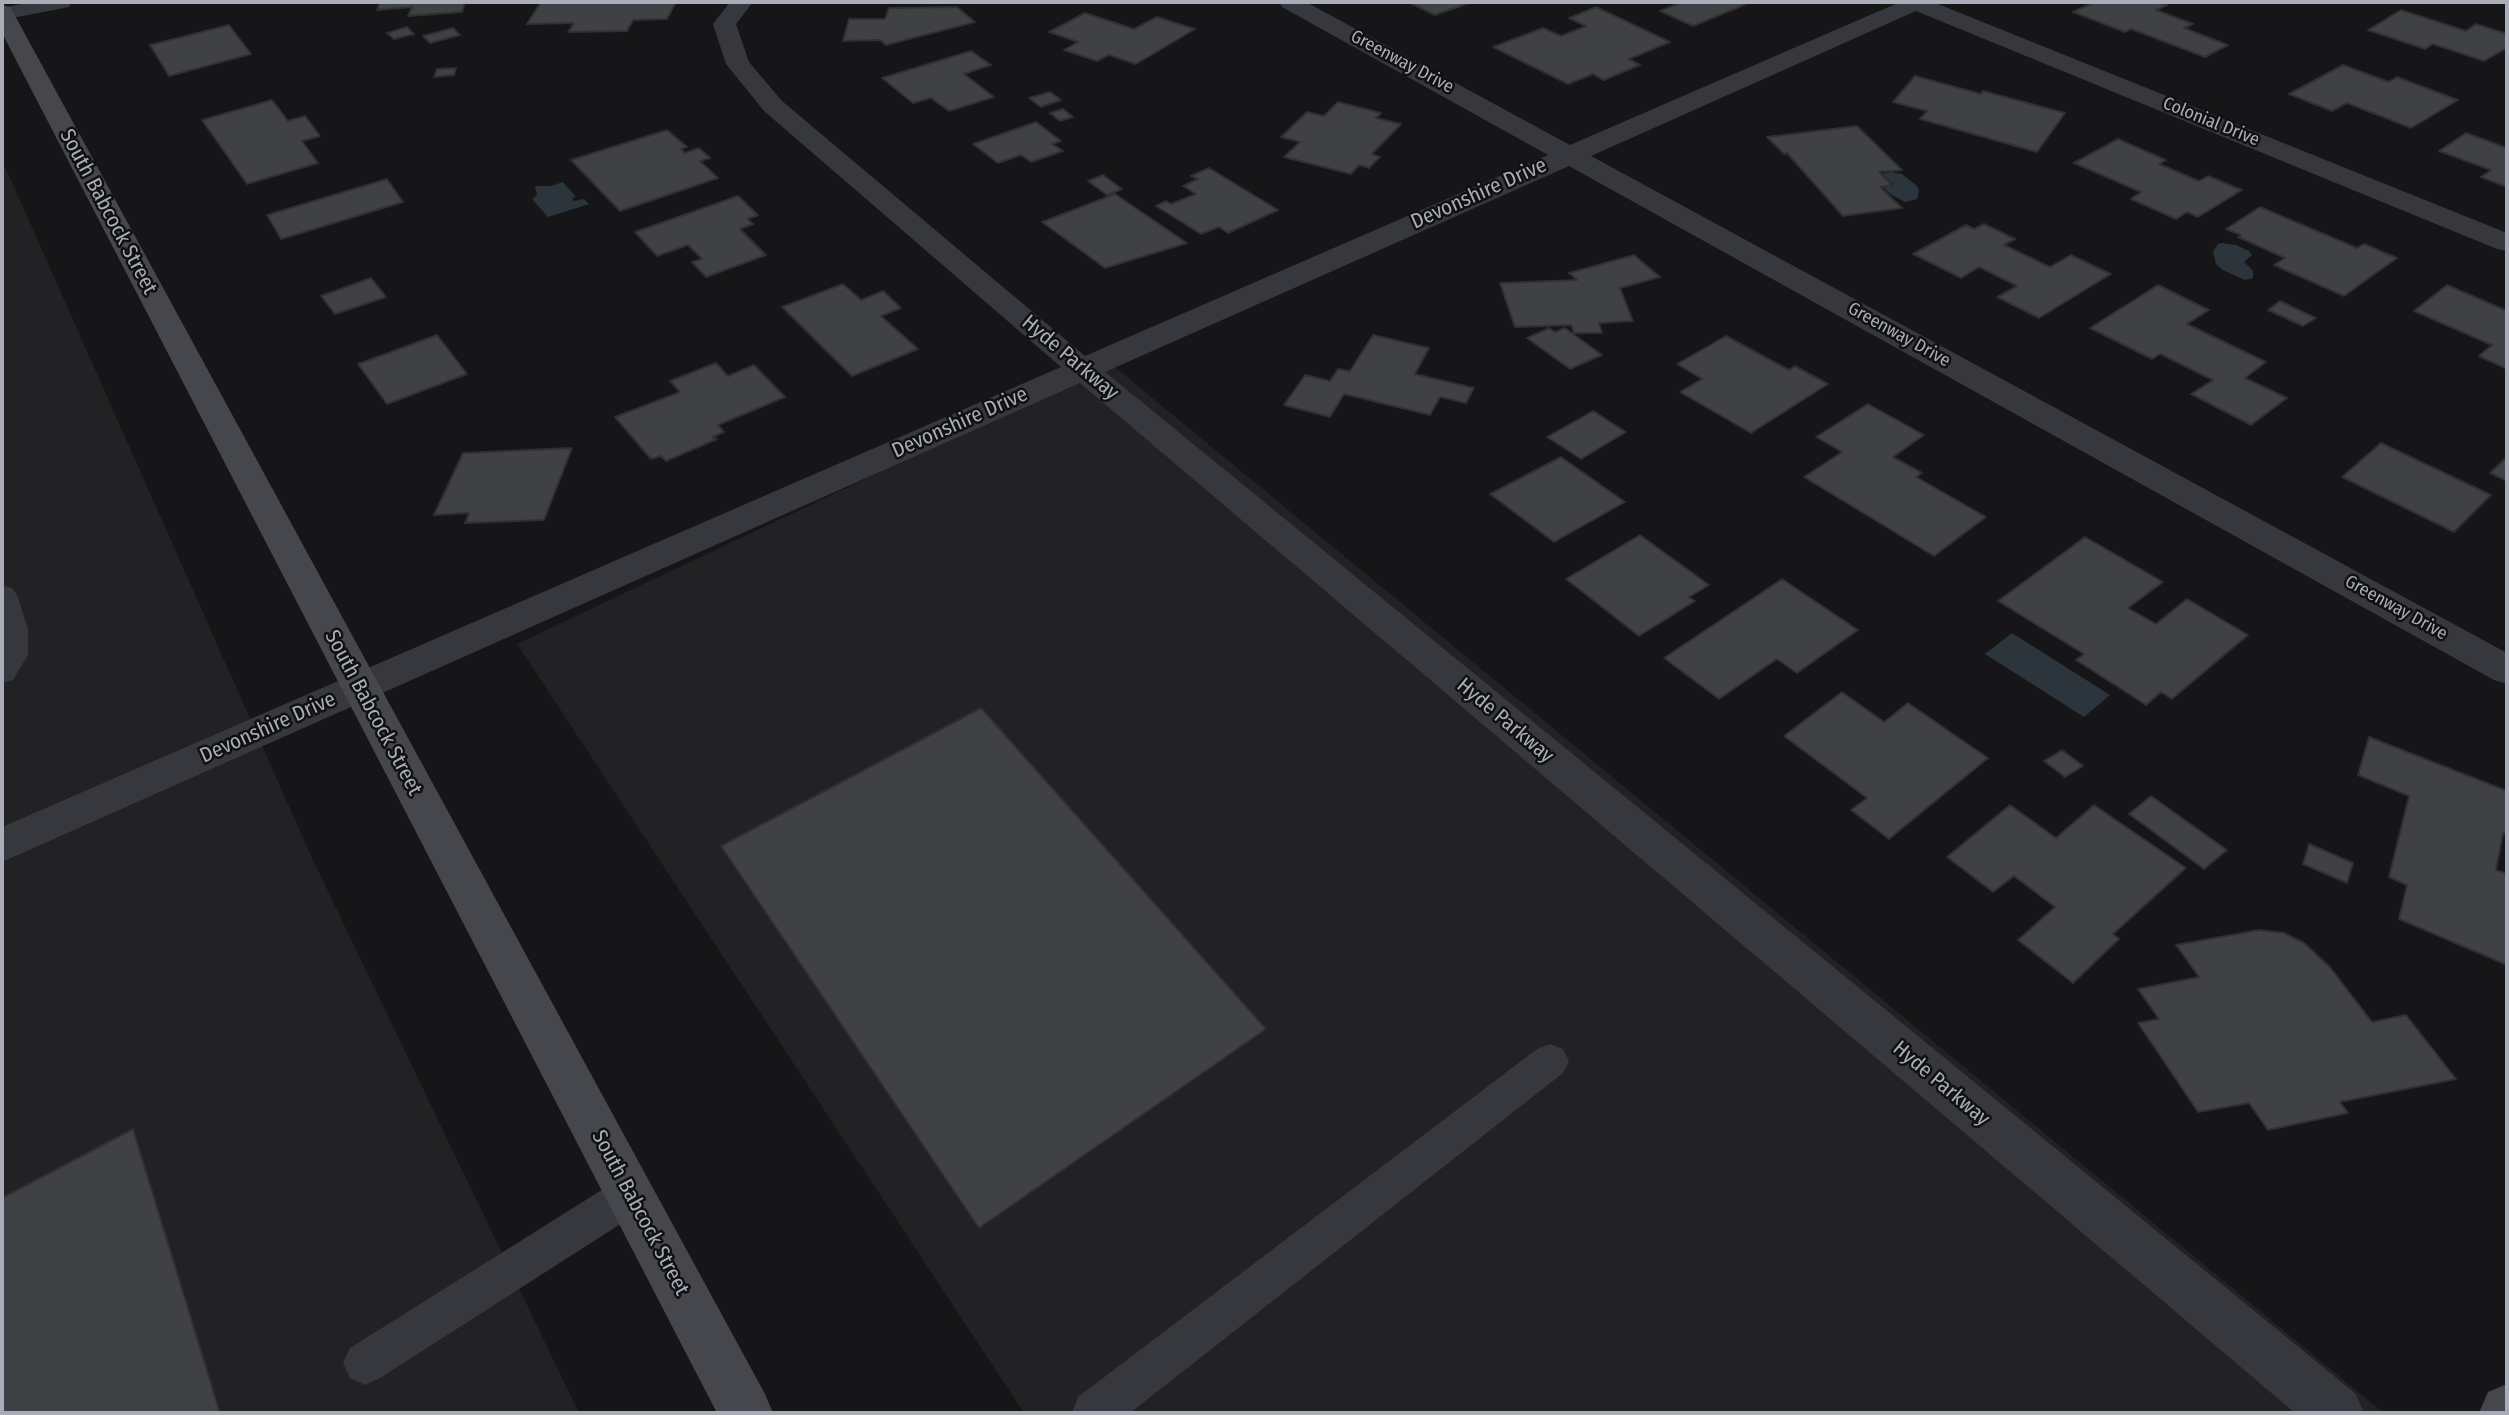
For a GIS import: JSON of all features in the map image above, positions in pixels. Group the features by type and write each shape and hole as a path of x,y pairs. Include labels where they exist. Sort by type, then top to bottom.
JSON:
{"main road":[{"name":"South Babcock Street","path":"2,13 746,1413"}],"street":[{"path":"2,13 61,2"},
{"name":"Hyde Parkway","path":"742,2 724,24 738,64 773,106 1082,369 2337,1413"},
{"name":"Greenway Drive","path":"1290,2 1570,153 2507,670"},
{"name":"Devonshire Drive","path":"2,845 1916,2"},
{"name":"Colonial Drive","path":"1916,2 2507,243"}],"lane":[{"path":"2,595 13,629 13,655 2,672"},
{"path":"1094,1413 1550,1060"},
{"path":"365,1363 630,1195"}],"shaded area":[{"path":"2,160 312,858 579,1413 2,1413"},
{"path":"1882,174 1902,174 1917,186 1917,199 1905,202 1883,187 1894,185"},
{"path":"563,182 576,197 572,198 574,201 584,199 589,204 548,217 532,199 537,195 535,186 551,186"},
{"path":"2218,244 2249,251 2252,255 2244,262 2253,271 2253,278 2245,280 2216,264 2213,252"},
{"path":"1110,363 2384,1413 1024,1413 517,644"},
{"path":"2012,633 2110,695 2084,717 1985,654"}],"building":[{"path":"380,2 465,2 462,12 408,16 412,7 377,10"},
{"path":"541,2 676,2 667,19 633,20 627,31 568,32 574,23 527,24"},
{"path":"1408,2 1472,2 1435,15"},
{"path":"1682,2 1751,2 1693,26 1660,11"},
{"path":"2095,2 2158,2 2167,5 2156,10 2193,24 2184,28 2228,45 2205,57 2131,29 2125,32 2073,12"},
{"path":"957,7 975,22 886,45 880,40 843,41 849,19 885,19 889,8"},
{"path":"1596,7 1670,42 1629,59 1640,65 1604,80 1593,74 1568,84 1493,47 1543,28 1561,36 1586,26 1569,18"},
{"path":"2401,10 2466,31 2476,24 2507,34 2507,48 2484,61 2433,44 2425,49 2368,30"},
{"path":"1085,13 1134,29 1157,17 1195,29 1136,64 1109,55 1097,61 1064,50 1078,42 1049,32"},
{"path":"229,25 251,54 169,76 150,45"},
{"path":"407,27 414,34 394,39 387,33"},
{"path":"453,28 460,35 430,43 423,36"},
{"path":"971,51 991,65 964,74 994,97 949,111 931,98 913,103 882,78"},
{"path":"2343,65 2389,82 2397,77 2458,100 2411,128 2347,103 2332,111 2289,94"},
{"path":"456,68 454,75 434,77 437,69"},
{"path":"1915,76 2065,113 2037,152 1920,119 1927,111 1893,102"},
{"path":"1050,92 1061,100 1041,107 1029,98"},
{"path":"272,100 288,121 305,116 320,136 302,141 318,163 247,184 202,120"},
{"path":"1338,102 1381,113 1376,118 1401,124 1372,154 1380,157 1369,168 1359,165 1351,174 1284,157 1300,142 1281,137 1307,112 1324,116"},
{"path":"1063,109 1073,117 1060,121 1050,113"},
{"path":"1036,122 1061,141 1052,144 1063,151 1031,162 1021,155 998,163 973,144"},
{"path":"1857,126 1902,170 1879,172 1892,185 1880,187 1902,208 1843,216 1787,153 1784,154 1767,137"},
{"path":"667,130 687,147 681,149 685,153 699,148 710,158 700,161 718,178 620,211 571,160"},
{"path":"2466,133 2507,148 2507,187 2481,177 2491,170 2439,151"},
{"path":"2118,139 2166,160 2159,164 2199,181 2208,176 2242,190 2198,217 2187,212 2176,219 2131,199 2141,192 2074,163"},
{"path":"1209,168 1278,210 1228,233 1219,227 1201,234 1156,206 1166,201 1171,204 1196,194 1183,186 1198,179 1191,176"},
{"path":"1103,175 1122,189 1107,195 1088,181"},
{"path":"387,179 403,202 281,239 267,215"},
{"path":"1115,194 1187,243 1105,268 1042,222"},
{"path":"738,196 758,215 748,219 753,224 740,229 766,255 706,277 692,262 702,259 688,245 657,256 635,232"},
{"path":"2260,207 2357,248 2364,244 2397,258 2344,296 2274,265 2285,258 2226,229"},
{"path":"1984,224 2015,239 2004,245 2050,267 2071,255 2111,274 2039,318 1997,297 2017,286 1979,267 1961,278 1913,254 1966,225 1974,229"},
{"path":"1634,255 1660,277 1620,288 1633,321 1599,323 1602,333 1574,333 1571,325 1515,327 1500,283 1577,280 1569,273"},
{"path":"371,278 386,297 335,314 321,296"},
{"path":"843,284 861,300 883,291 901,308 881,316 918,349 852,376 782,307"},
{"path":"2158,285 2209,310 2187,324 2266,362 2245,378 2287,398 2251,425 2191,394 2213,380 2160,354 2152,359 2090,328"},
{"path":"2447,285 2507,311 2507,369 2479,356 2492,345 2414,311"},
{"path":"2280,301 2316,318 2303,326 2268,310"},
{"path":"1549,328 1555,332 1565,328 1602,355 1570,369 1527,338"},
{"path":"437,335 467,374 387,404 358,364"},
{"path":"1373,335 1429,348 1415,374 1474,388 1466,403 1440,397 1430,415 1344,394 1330,417 1284,405 1305,375 1330,381 1338,369 1350,371"},
{"path":"1726,336 1789,370 1795,366 1828,384 1751,433 1680,392 1702,379 1677,364"},
{"path":"716,363 728,376 754,365 785,397 718,425 724,432 712,437 717,439 666,461 661,456 651,459 615,417 680,392 670,381"},
{"path":"1868,404 1924,435 1893,457 1922,473 1916,477 1986,517 1934,556 1804,477 1842,452 1816,437"},
{"path":"1593,411 1626,432 1581,459 1547,437"},
{"path":"2381,443 2491,495 2454,532 2342,477"},
{"path":"572,448 544,520 465,523 469,513 434,515 463,453"},
{"path":"1561,457 1625,502 1554,542 1490,494"},
{"path":"2507,457 2507,481 2490,473"},
{"path":"1640,535 1709,585 1689,597 1695,601 1639,636 1566,579"},
{"path":"2085,537 2163,582 2128,608 2156,624 2187,599 2248,635 2172,699 2161,692 2146,705 2076,660 2084,654 1998,601"},
{"path":"1782,579 1858,630 1797,673 1777,659 1719,699 1664,658"},
{"path":"1842,692 1884,722 1908,703 1988,758 1889,839 1851,810 1867,798 1784,736"},
{"path":"981,708 1266,1029 979,1228 721,846"},
{"path":"2369,737 2507,791 2507,834 2503,833 2496,870 2507,874 2507,965 2399,919 2407,885 2389,877 2409,796 2358,775"},
{"path":"2062,750 2083,766 2065,777 2044,761"},
{"path":"2151,796 2227,850 2204,869 2129,814"},
{"path":"2010,805 2056,838 2094,805 2186,868 2113,934 2119,939 2073,983 2018,940 2055,907 2014,876 1993,892 1947,857"},
{"path":"2309,844 2353,863 2347,883 2303,864"},
{"path":"2259,930 2284,933 2304,943 2329,966 2372,1022 2406,1015 2456,1079 2340,1102 2348,1113 2268,1130 2249,1103 2198,1112 2138,1023 2159,1019 2138,989 2199,977 2176,945"},
{"path":"133,1129 220,1413 2,1413 2,1198"}]}
